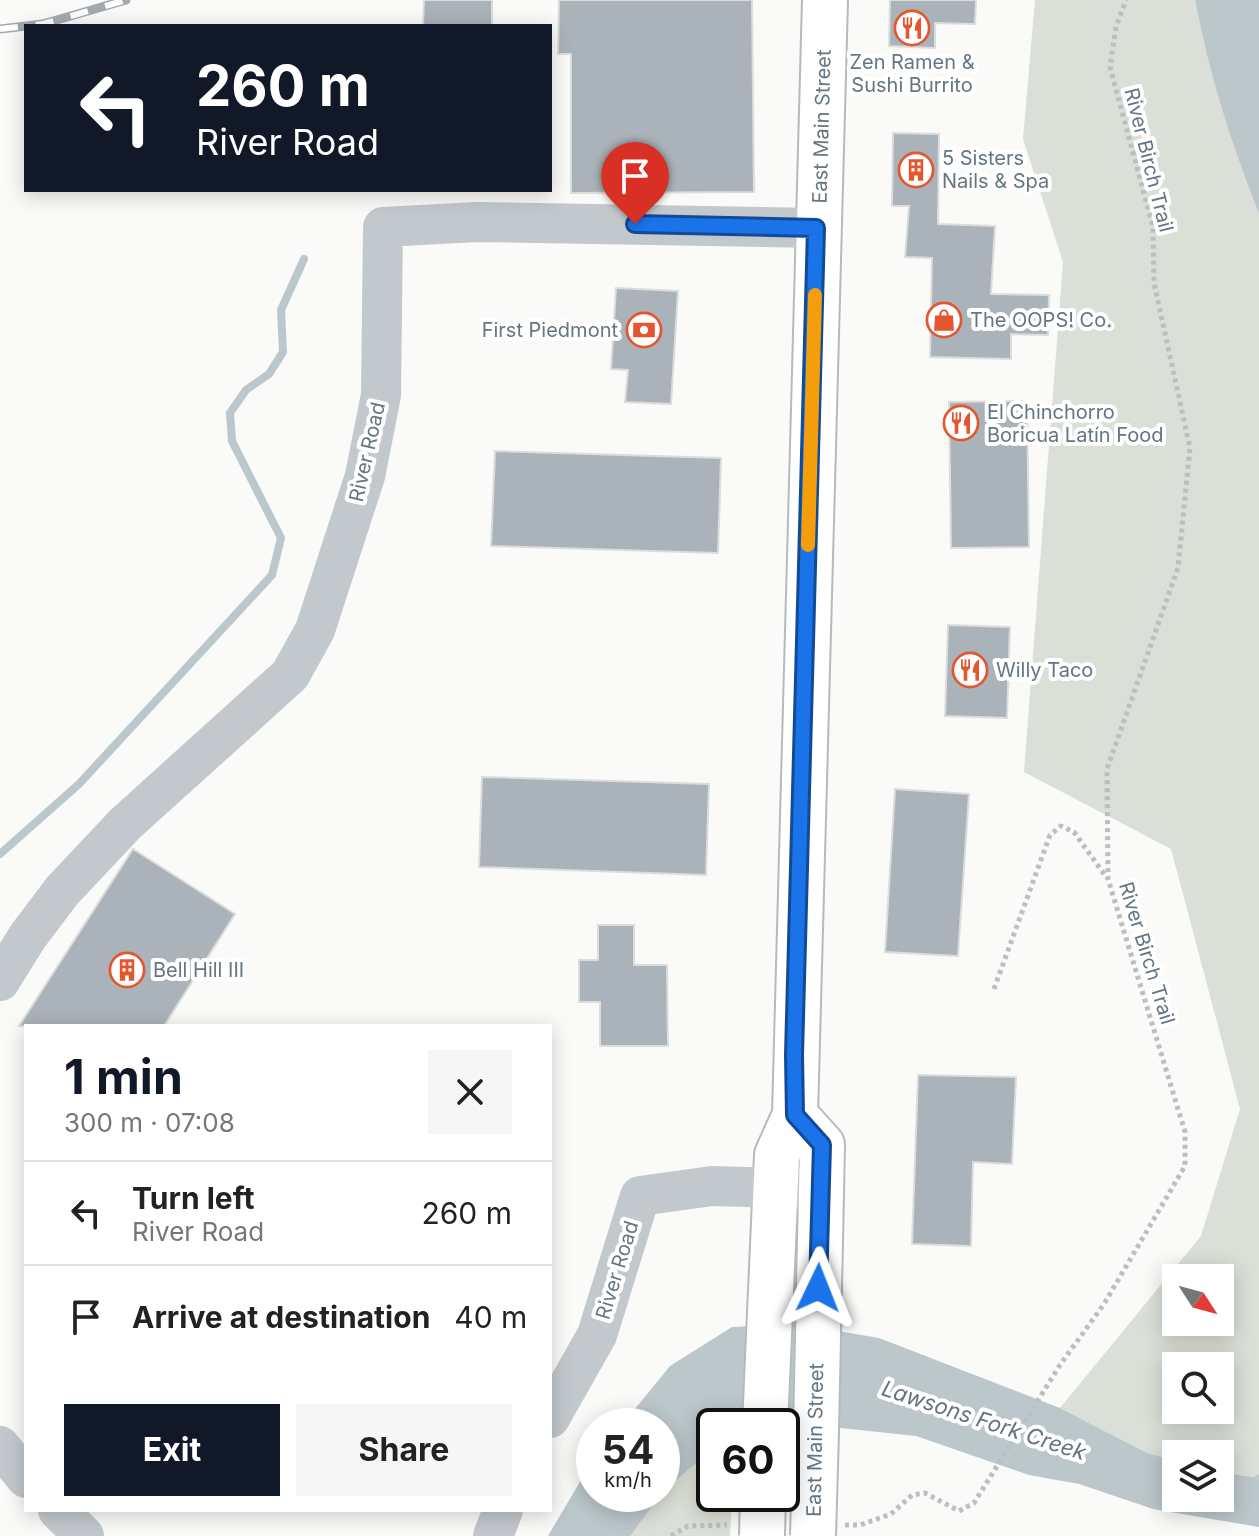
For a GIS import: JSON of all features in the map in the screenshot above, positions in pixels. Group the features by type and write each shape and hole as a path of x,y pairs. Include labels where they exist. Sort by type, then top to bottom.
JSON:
{"main road":[{"name":"East Main Street","path":"766,1408 777,1155 795,1115 816,228 825,0"},
{"name":"East Main Street","path":"795,1115 822,1145 813,1536"},
{"path":"762,1536 763,1512"}],"street":[{"name":"River Road","path":"0,981 28,936 62,891 125,824 290,675 315,630 365,476 381,395 383,227 477,222 816,228"},
{"name":"River Road","path":"552,1414 597,1335 640,1196 712,1186 821,1189"},
{"path":"0,1446 24,1476"},
{"path":"60,1512 84,1536"},
{"path":"493,1536 502,1512"}],"path":[{"name":"River Birch Trail","path":"860,1525 891,1514 912,1495 925,1493 959,1511 974,1503 1060,1365 1104,1304 1185,1166 1185,1132 1108,879 1107,769 1178,568 1190,448 1154,283 1153,227 1110,67 1116,27 1126,0"},
{"path":"994,989 1050,835 1061,826 1074,832 1108,879"},
{"path":"671,1536 688,1526 716,1525"}],"shaded area":[{"path":"1035,0 1195,0 1222,108 1259,214 1259,1474 1253,1477 1234,1474 1234,1440 1162,1440 1162,1457 1147,1453 1060,1408 1162,1284 1162,1336 1234,1336 1234,1264 1178,1264 1201,1236 1240,1109 1171,849 1024,772 1063,262 1023,139"},
{"path":"696,1443 696,1512 731,1512 730,1536 613,1536 632,1512 680,1512 680,1459"}],"water":[{"path":"1195,0 1259,0 1259,214 1222,108"},
{"name":"Lawsons Fork Creek","path":"796,1324 879,1338 1060,1408 1147,1453 1162,1457 1162,1511 1079,1484 1029,1475 916,1436 841,1428 800,1430 800,1408 696,1408 696,1463 680,1477 680,1408 636,1408 670,1366 732,1327"},
{"path":"1234,1474 1253,1477 1259,1474 1259,1527 1171,1512 1234,1512"},
{"path":"576,1489 576,1512 648,1512 630,1536 548,1536"}],"building":[{"path":"424,0 492,0 492,24 423,24"},
{"path":"559,0 752,0 754,192 571,193 571,54 558,54"},
{"path":"890,0 976,0 975,24 935,23 935,48 889,46"},
{"path":"893,133 939,134 938,224 995,226 991,294 1049,295 1048,335 1011,334 1011,359 930,357 932,258 905,257 909,206 892,206"},
{"name":"First Piedmont","path":"616,288 678,291 671,404 625,402 628,370 611,369"},
{"path":"1027,401 1029,547 951,548 949,402"},
{"path":"495,451 721,458 718,553 491,546"},
{"path":"948,625 1010,627 1007,718 945,716"},
{"path":"482,777 709,784 706,875 479,867"},
{"path":"895,789 969,794 958,956 885,952"},
{"name":"Bell Hill III","path":"133,849 235,914 165,1024 19,1026"},
{"path":"598,925 634,925 634,965 667,965 668,1046 600,1046 600,1002 579,1002 579,960 598,960"},
{"path":"918,1075 1016,1077 1012,1164 973,1162 971,1246 912,1244"}],"waterway":[{"path":"0,854 79,784 272,575 281,538 232,441 230,413 246,390 269,374 283,352 281,310 304,259"}],"railway":[{"path":"43,24 126,0"},
{"path":"0,29 24,26"}],"slow traffic":[{"path":"808,545 815,295"}],"place":[{"name":"Zen Ramen & Sushi Burrito","path":"912,28"},
{"name":"5 Sisters Nails & Spa","path":"916,170"},
{"name":"The OOPS! Co.","path":"944,320"},
{"name":"First Piedmont","path":"644,330"},
{"name":"El Chinchorro Boricua Latín Food","path":"961,423"},
{"name":"Willy Taco","path":"970,670"},
{"name":"Bell Hill III","path":"127,970"}],"route":[{"path":"635,224 816,228 794,1055 795,1115 822,1145 818,1288"}]}
